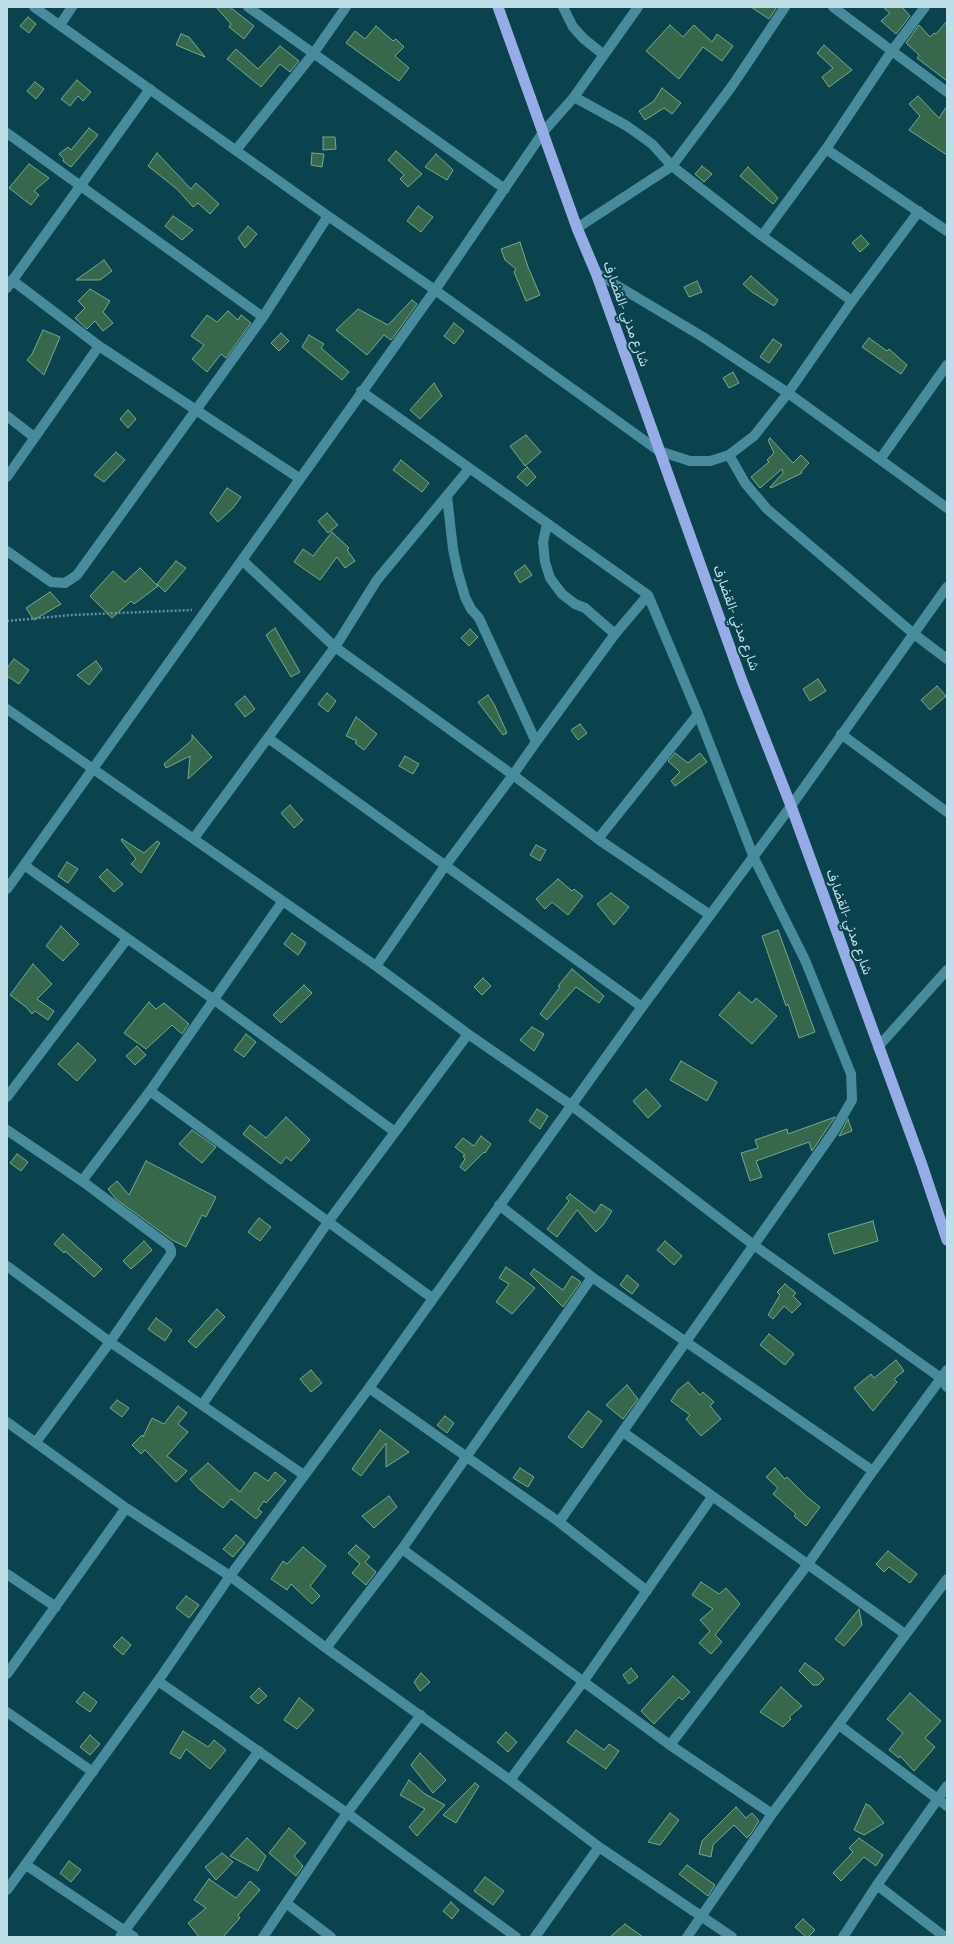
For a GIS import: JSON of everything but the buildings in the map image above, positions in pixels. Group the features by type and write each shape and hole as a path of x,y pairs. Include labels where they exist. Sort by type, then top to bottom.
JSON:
{"highway":[{"name":"شارع مدني -القضارف","path":"498,7 544,131 577,228 596,273 742,681 791,806 922,1165 947,1240"}],"street":[{"path":"34,7 328,216 436,290 659,451 690,461 710,461 729,455 754,436 788,393 852,302 919,211"},
{"path":"60,25 72,7"},
{"path":"248,7 504,189"},
{"path":"236,150 313,54 346,7"},
{"path":"563,7 573,27 584,40 604,55"},
{"path":"7,889 299,478 436,290 544,131 574,97 638,7"},
{"path":"577,228 672,166 732,86 785,7"},
{"path":"833,7 891,52 947,92"},
{"path":"762,236 826,149 891,52 925,7"},
{"path":"150,89 10,284 99,346 299,478"},
{"path":"574,97 627,126 652,144 672,166 762,236 852,302"},
{"path":"7,132 263,318"},
{"path":"826,149 947,231"},
{"path":"7,551 51,582 65,583 77,575 263,318 328,216"},
{"path":"596,273 703,337 788,393 881,458 947,508"},
{"path":"7,477 99,346"},
{"path":"881,458 947,366"},
{"path":"361,392 648,594 698,714 754,858 811,974 851,1074 852,1100 834,1131 755,1246 559,1522"},
{"path":"7,416 34,437"},
{"path":"729,455 745,483 767,509 914,634 947,658"},
{"path":"194,838 334,647 377,580 469,469"},
{"path":"447,496 453,548 465,597 471,609 479,618 536,742"},
{"path":"547,524 544,542 545,562 550,578 562,594 575,604 585,608 615,634"},
{"path":"242,560 334,647 513,775 598,839 710,915"},
{"path":"7,1890 158,1681 230,1576 369,1388 642,1006 754,858 947,586"},
{"path":"376,966 445,866 615,634 648,594"},
{"path":"7,709 194,838 282,902 376,966 468,1034 571,1105 755,1246 941,1378 947,1387"},
{"path":"598,839 698,714"},
{"path":"841,734 947,812"},
{"path":"268,738 642,1006"},
{"path":"24,866 213,999 395,1132"},
{"path":"82,1181 150,1091 282,902"},
{"path":"7,1096 127,939"},
{"path":"878,1046 947,970"},
{"path":"202,1405 328,1222 468,1034"},
{"path":"150,1091 432,1298"},
{"path":"7,1130 82,1181 169,1246 171,1250 171,1254 110,1342 36,1442"},
{"path":"499,1205 592,1277 872,1472"},
{"path":"7,1266 110,1342 304,1475"},
{"path":"326,1648 402,1549 592,1277"},
{"path":"670,1745 808,1564 872,1472 947,1370"},
{"path":"369,1388 559,1522 647,1591"},
{"path":"7,1422 126,1508 230,1576 326,1648 510,1780 599,1847 732,1937"},
{"path":"623,1432 905,1634"},
{"path":"510,1780 583,1682 712,1497"},
{"path":"7,1674 126,1508"},
{"path":"402,1549 670,1745 772,1814"},
{"path":"7,1574 56,1607"},
{"path":"687,1937 772,1814 947,1579"},
{"path":"158,1681 347,1813 516,1937"},
{"path":"7,1712 93,1772"},
{"path":"263,1937 347,1813 420,1715"},
{"path":"839,1725 947,1806"},
{"path":"122,1934 259,1751"},
{"path":"843,1937 877,1885 947,1786"},
{"path":"535,1937 599,1847"},
{"path":"26,1865 122,1934 134,1937"},
{"path":"877,1885 945,1937"},
{"path":"286,1903 331,1937"}],"path":[{"path":"7,621 71,615 206,610"}]}
